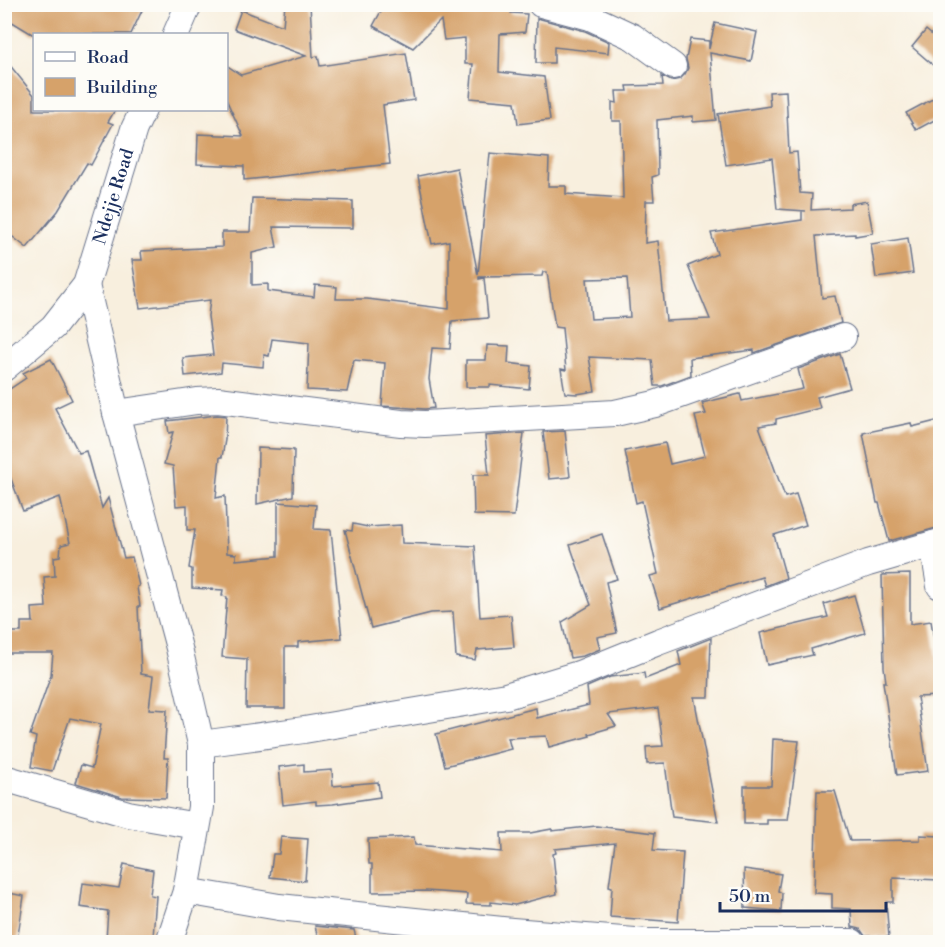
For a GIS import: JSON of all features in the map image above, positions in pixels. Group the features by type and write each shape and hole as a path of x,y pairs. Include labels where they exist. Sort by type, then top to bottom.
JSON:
{"street":[{"path":"176,33 189,4"},
{"path":"541,4 590,17 612,27 633,37 673,66"},
{"name":"Ndejje Road","path":"86,285 134,129 143,111"},
{"path":"4,368 53,327 86,285"},
{"path":"86,285 116,413 179,648 201,744 201,807 186,891 169,942"},
{"path":"116,413 218,400 425,424 615,413 655,404 843,337"},
{"path":"201,744 304,730 507,696 579,674 868,563 937,543 940,586"},
{"path":"4,778 128,813 197,826"},
{"path":"186,891 279,907 512,932 647,942 852,942"}],"building":[{"path":"4,4 145,4 131,33 32,34 4,17"},
{"path":"285,4 310,4 313,57 318,56 320,66 406,53 414,100 383,105 390,164 244,180 244,166 197,164 198,134 243,136 228,103 228,66 241,75 306,56 234,29 241,10 283,26"},
{"path":"385,4 510,4 511,13 527,14 525,32 500,34 499,72 544,77 550,120 518,124 515,102 470,98 473,64 465,64 465,38 444,40 441,20 413,48 373,26"},
{"path":"537,18 585,31 609,42 608,53 554,47 554,63 536,63"},
{"path":"715,23 757,32 751,61 710,53 716,120 693,122 693,116 657,120 658,175 652,177 654,201 646,201 645,243 658,241 666,321 710,319 688,266 717,254 711,233 802,220 802,211 806,211 777,209 772,158 726,165 718,114 770,106 769,92 786,91 789,153 797,152 800,193 812,194 811,210 850,208 850,204 867,201 873,233 855,236 855,234 816,236 822,298 835,296 841,323 754,353 754,350 690,358 691,375 662,386 655,386 652,360 589,357 595,391 565,393 561,369 566,370 562,328 555,327 547,272 543,272 542,276 479,277 479,279 484,278 488,318 452,321 450,349 432,348 429,379 434,408 425,409 382,406 385,363 354,360 347,392 307,390 309,343 272,339 269,356 264,355 263,367 222,363 221,372 185,376 183,358 213,355 208,316 210,300 140,308 132,260 142,260 141,251 222,247 222,232 250,232 252,198 353,201 353,228 273,227 277,247 252,253 252,285 268,284 268,291 314,297 315,285 337,287 336,299 367,299 449,309 449,241 432,244 418,176 457,168 478,275 490,153 549,158 548,186 566,186 566,194 623,198 621,121 612,121 612,102 617,103 616,91 628,91 627,86 663,85 662,76 671,81 680,79 688,68 686,59 690,39 709,41 709,49","holes":["627,278 630,317 591,319 587,279"]},
{"path":"926,30 940,42 940,71 912,47"},
{"path":"4,58 33,94 33,111 114,111 108,122 113,124 91,165 87,163 58,211 27,248 4,230"},
{"path":"940,95 940,117 916,130 906,113"},
{"path":"908,238 913,273 876,278 871,244"},
{"path":"487,345 509,346 508,363 531,366 529,389 490,385 490,387 466,387 466,360 486,360"},
{"path":"840,354 850,388 817,397 820,408 776,419 776,423 759,426 785,497 796,494 806,525 774,535 786,578 765,586 762,577 660,608 650,576 658,574 642,501 636,503 625,451 665,443 670,464 705,456 695,416 706,414 702,403 740,394 742,401 803,389 798,369"},
{"path":"51,359 72,400 55,408 79,453 86,451 102,508 108,498 124,558 132,557 139,586 137,587 140,606 138,606 141,674 153,676 149,709 167,710 164,758 168,758 166,798 122,797 76,783 81,765 92,768 101,724 70,718 52,771 31,767 36,737 30,735 51,675 53,653 4,653 4,632 21,632 21,622 33,622 32,608 46,607 44,577 55,576 54,557 60,556 61,545 70,543 60,497 23,511 4,460 4,393 26,378 23,373"},
{"path":"226,416 225,440 222,457 220,457 216,498 225,496 227,553 236,554 236,560 278,556 278,502 316,505 314,529 331,530 342,638 298,642 298,647 285,647 285,708 246,708 247,659 222,657 227,597 222,596 223,590 192,588 192,569 189,568 195,530 187,530 187,505 176,506 173,466 164,464 173,432 169,433 167,421"},
{"path":"940,420 940,527 889,541 879,503 877,503 863,433 911,423 912,427"},
{"path":"565,431 570,477 549,479 543,432"},
{"path":"524,433 514,516 474,515 473,475 489,475 485,436"},
{"path":"258,448 294,450 293,496 257,504"},
{"path":"353,524 368,527 401,525 402,543 475,546 480,617 511,615 514,647 477,650 475,660 456,657 453,612 431,613 371,628 345,530 352,531"},
{"path":"602,534 617,579 606,582 617,633 597,637 600,649 583,656 570,658 562,622 591,605 570,545"},
{"path":"910,574 910,624 931,621 940,675 940,696 917,697 928,771 897,775 883,682 886,682 882,575"},
{"path":"854,595 865,633 811,649 813,655 767,665 760,633 828,617 824,604"},
{"path":"711,638 709,697 694,697 718,822 672,817 665,763 647,764 646,747 663,746 658,708 608,714 616,726 549,747 546,736 508,738 511,749 445,766 436,734 536,708 537,718 589,705 587,687 610,677 644,673 645,679 681,665 678,651"},
{"path":"773,739 799,741 788,820 767,820 767,824 744,824 744,786 771,786"},
{"path":"304,764 304,772 332,770 333,786 378,782 380,797 333,804 316,805 316,801 283,805 279,767"},
{"path":"817,791 835,791 850,841 920,840 920,835 940,836 940,880 893,878 893,902 886,902 889,937 865,936 860,929 852,927 851,909 832,908 832,894 814,893"},
{"path":"596,826 655,833 653,850 683,852 678,922 610,917 612,887 609,886 615,843 555,849 556,853 553,854 557,894 515,905 491,902 491,905 466,904 467,894 426,891 372,892 372,864 369,864 368,839 414,837 415,845 502,852 501,833 530,833"},
{"path":"281,837 308,839 305,881 270,877 273,854 279,854"},
{"path":"124,864 153,870 150,895 156,896 153,938 143,937 143,942 106,939 108,911 80,907 83,883 119,888"},
{"path":"744,869 781,874 778,891 782,893 781,911 745,908"},
{"path":"4,892 24,896 17,942 4,942"},
{"path":"315,926 354,930 357,942 319,942"}]}
